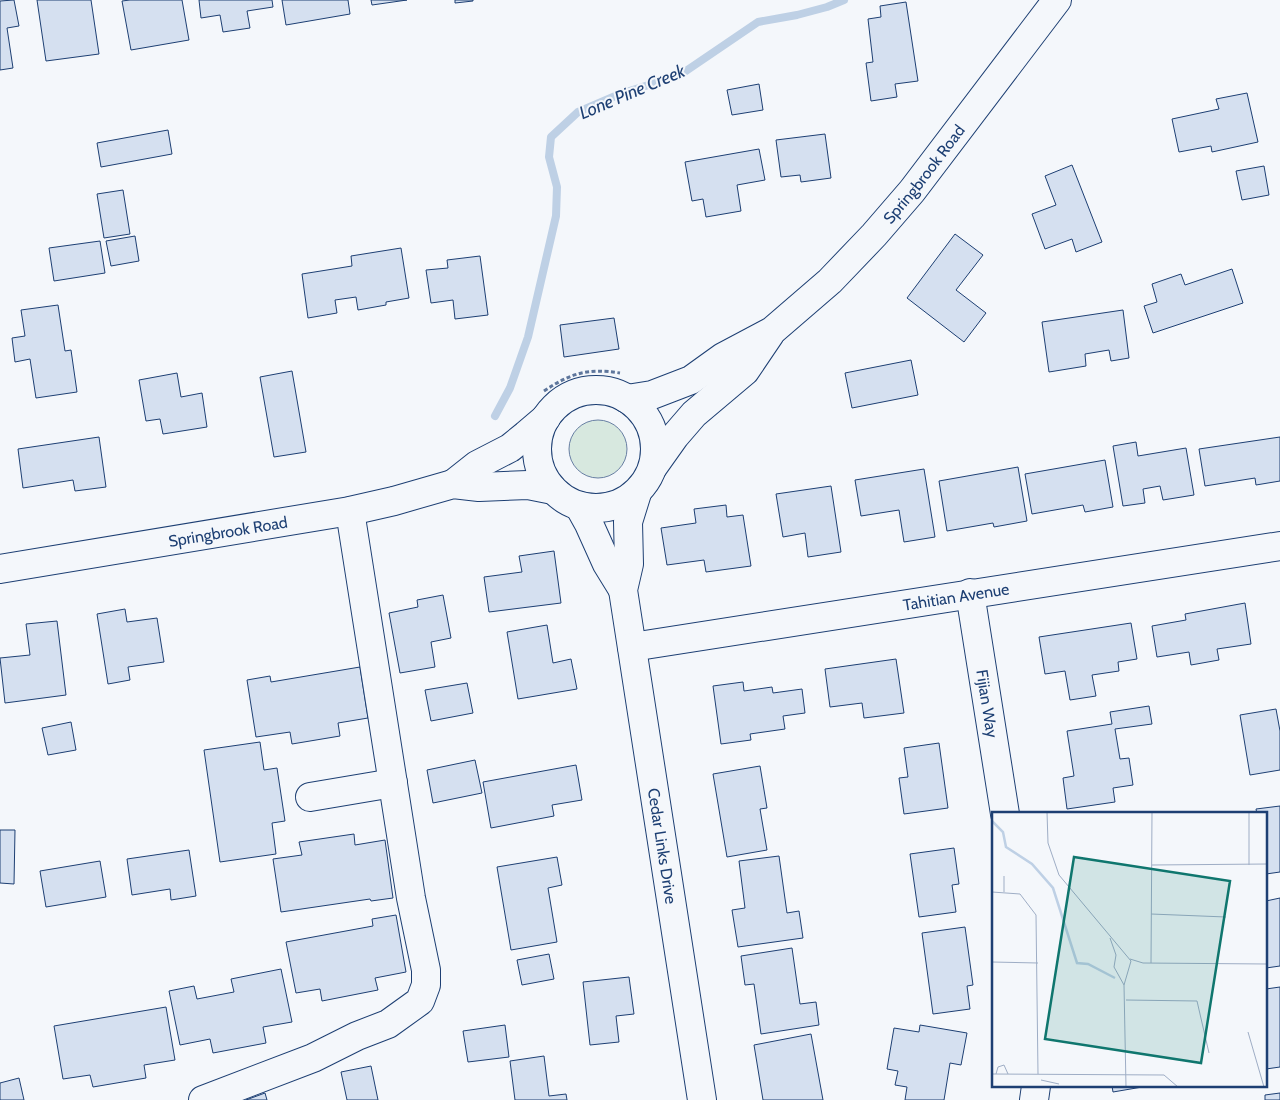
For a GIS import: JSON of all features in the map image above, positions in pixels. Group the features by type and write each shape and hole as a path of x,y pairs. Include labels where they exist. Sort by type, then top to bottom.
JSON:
{"street":[{"name":"Springbrook Road","path":"628,386 652,395 685,382 723,357 772,331 830,281 874,235 912,191 1057,0"},
{"name":"Springbrook Road","path":"653,467 675,436 694,414 745,371 772,331"},
{"path":"628,386 639,409 648,421 654,436 653,467 646,481 637,493 624,502 610,507 594,509 579,506 565,500 553,490 544,477 538,455 537,447 542,408 556,406 568,397 583,391 598,390 613,393 628,386"},
{"name":"Springbrook Road","path":"0,569 350,511 453,484 477,465 510,448 521,440 542,408"},
{"name":"Springbrook Road","path":"453,484 479,487 528,485 553,490"},
{"name":"Cedar Links Drive","path":"637,493 628,522 628,564 623,590 702,1100"},
{"name":"Cedar Links Drive","path":"579,506 590,524 607,564 623,590"},
{"path":"203,1100 313,1058 357,1036 388,1024 420,1000 426,985 426,970 412,898 350,511"},
{"name":"Tahitian Avenue","path":"632,647 1280,546"},
{"name":"Fijian Way","path":"970,593 1005,812"},
{"path":"310,797 393,783"}],"path":[{"path":"542,408 544,392 558,381 577,373 592,370 628,386"}],"shaded area":[{"path":"598,420 609,422 622,433 627,449 625,460 614,473 598,478 587,476 574,465 569,449 571,438 582,425"}],"building":[{"path":"14,0 19,26 7,28 13,68 0,70 0,1"},
{"path":"37,0 91,0 99,54 46,61"},
{"path":"182,0 189,40 131,50 122,1"},
{"path":"199,0 272,0 273,7 247,11 250,28 223,32 220,15 201,18"},
{"path":"282,0 348,0 350,14 286,25"},
{"path":"371,0 407,0 372,5"},
{"path":"455,0 473,0 473,1 455,3"},
{"path":"906,2 918,81 895,84 897,97 871,101 866,63 873,62 868,19 881,17 880,6"},
{"path":"759,84 763,110 732,115 727,90"},
{"path":"1247,93 1258,142 1212,152 1211,146 1179,152 1172,119 1219,109 1216,99"},
{"path":"168,130 172,154 101,167 97,143"},
{"path":"825,134 831,178 801,182 800,175 781,177 776,140"},
{"path":"759,149 765,180 737,185 741,211 706,217 703,199 692,201 685,162"},
{"path":"1072,165 1102,242 1076,252 1072,239 1045,249 1032,214 1056,205 1045,176"},
{"path":"1264,166 1269,195 1242,200 1236,171"},
{"path":"123,190 130,234 104,238 97,194"},
{"path":"955,234 983,255 956,290 986,313 964,342 907,298"},
{"path":"135,236 139,261 111,266 106,241"},
{"path":"100,241 105,273 54,281 49,248"},
{"path":"401,248 409,298 386,302 386,305 358,310 356,297 335,300 337,313 308,318 302,274 352,266 351,256"},
{"path":"480,256 488,315 455,319 453,300 431,303 426,270 448,268 447,260"},
{"path":"1232,269 1243,303 1153,333 1144,306 1157,302 1152,284 1181,274 1185,285"},
{"path":"58,305 65,351 71,350 77,392 36,398 30,359 15,362 12,338 25,336 21,310"},
{"path":"1123,310 1129,358 1111,361 1109,350 1085,354 1086,366 1049,372 1042,322"},
{"path":"614,318 619,349 564,357 560,325"},
{"path":"911,360 918,395 852,408 845,373"},
{"path":"292,371 306,452 274,457 260,377"},
{"path":"177,373 181,397 202,393 207,427 163,434 160,419 146,421 139,380"},
{"path":"99,437 106,487 75,491 73,480 23,488 18,449"},
{"path":"1280,437 1280,481 1256,485 1255,478 1205,486 1199,449"},
{"path":"1136,442 1138,456 1186,448 1194,495 1163,500 1160,486 1143,489 1145,503 1123,506 1113,446"},
{"path":"1105,460 1113,507 1085,512 1083,505 1032,514 1025,474"},
{"path":"1018,467 1027,521 994,527 993,523 947,531 939,481"},
{"path":"924,469 935,537 904,542 899,510 861,516 855,480"},
{"path":"831,486 841,552 808,557 805,533 783,537 776,494"},
{"path":"726,505 727,517 743,515 751,566 706,572 704,560 667,565 661,528 696,523 694,509"},
{"path":"554,551 561,603 489,612 484,577 522,572 519,556"},
{"path":"443,595 451,638 431,642 435,667 400,673 389,613 418,607 417,600"},
{"path":"1245,603 1251,644 1217,649 1219,660 1191,665 1189,652 1157,657 1152,626 1186,620 1185,614"},
{"path":"125,609 127,622 157,618 164,662 128,667 130,680 108,684 97,614"},
{"path":"57,621 66,695 5,703 0,658 30,655 26,624"},
{"path":"1131,623 1137,659 1118,662 1119,671 1092,675 1096,696 1070,700 1065,671 1045,674 1039,637"},
{"path":"547,625 553,663 571,659 577,689 518,699 507,632"},
{"path":"896,659 904,713 864,718 862,703 830,707 825,669"},
{"path":"360,667 368,718 338,723 340,736 292,744 290,732 256,737 247,680 270,676 271,682"},
{"path":"743,682 744,691 772,687 773,693 802,689 805,713 783,716 785,729 750,734 751,740 721,744 713,686"},
{"path":"467,683 473,713 431,721 425,690"},
{"path":"1149,706 1152,724 1115,729 1120,759 1129,758 1133,785 1113,788 1115,802 1067,809 1063,778 1074,776 1067,731 1112,724 1110,712"},
{"path":"1276,709 1280,731 1280,770 1250,775 1240,715"},
{"path":"71,722 76,750 48,755 42,728"},
{"path":"260,742 264,770 277,768 285,821 272,823 276,854 220,862 204,750"},
{"path":"939,743 948,808 904,814 899,778 908,777 904,748"},
{"path":"475,760 482,793 433,803 427,770"},
{"path":"576,765 582,800 552,805 554,816 491,828 483,782"},
{"path":"760,766 767,808 760,809 767,850 727,857 713,774"},
{"path":"1280,806 1280,872 1268,874 1268,812 1257,812 1256,809"},
{"path":"0,830 15,830 14,884 0,883"},
{"path":"354,834 355,845 385,840 393,898 371,901 370,899 281,912 273,859 302,855 299,842"},
{"path":"954,848 959,884 952,885 956,912 919,917 910,854"},
{"path":"189,850 196,896 171,900 170,889 132,895 127,859"},
{"path":"779,856 787,913 799,911 803,938 738,947 732,910 745,908 739,861"},
{"path":"557,857 562,885 548,888 557,942 511,950 497,867"},
{"path":"100,861 106,897 46,907 40,871"},
{"path":"1280,898 1280,966 1268,968 1268,901"},
{"path":"396,915 406,972 375,978 378,990 322,1001 320,989 296,993 286,942 373,926 372,919"},
{"path":"965,927 973,985 967,986 970,1009 933,1014 922,933"},
{"path":"792,948 800,1004 816,1002 819,1025 761,1034 754,984 745,985 741,956"},
{"path":"549,954 554,979 522,985 517,960"},
{"path":"281,969 292,1022 263,1027 266,1043 213,1053 210,1039 180,1045 169,991 194,986 197,999 234,992 231,979"},
{"path":"629,977 634,1014 616,1016 619,1042 590,1045 583,982"},
{"path":"1280,987 1280,1067 1268,1069 1268,989"},
{"path":"166,1007 175,1060 144,1065 146,1078 93,1087 90,1075 63,1079 54,1026"},
{"path":"505,1025 509,1057 468,1062 463,1031"},
{"path":"920,1025 967,1033 961,1065 950,1063 944,1100 905,1100 907,1087 895,1085 898,1071 887,1069 894,1028 919,1032"},
{"path":"811,1034 823,1100 763,1100 754,1045"},
{"path":"544,1056 549,1096 566,1094 567,1100 515,1100 510,1061"},
{"path":"371,1066 378,1100 347,1100 341,1072"},
{"path":"19,1078 24,1100 0,1100 0,1083"},
{"path":"1112,1088 1136,1088 1113,1092"},
{"path":"265,1093 267,1100 246,1100"},
{"path":"1280,1093 1280,1100 1265,1100 1265,1095"}],"waterway":[{"name":"Lone Pine Creek","path":"495,416 510,388 528,337 556,216 557,187 549,157 551,137 578,112 620,94 680,75 758,22 797,15 844,0"}]}
